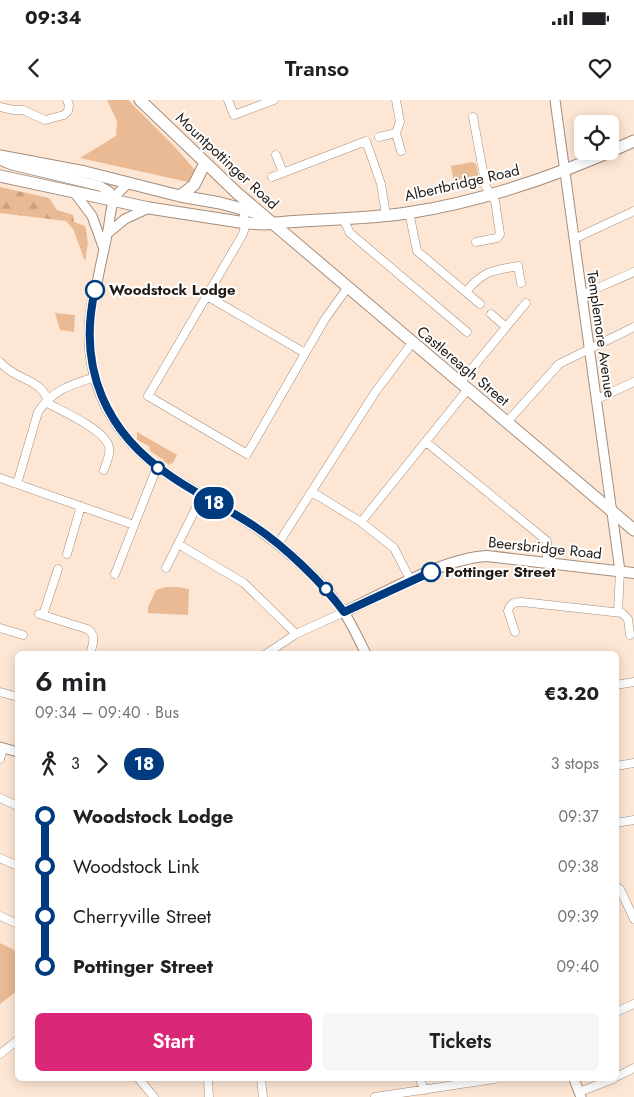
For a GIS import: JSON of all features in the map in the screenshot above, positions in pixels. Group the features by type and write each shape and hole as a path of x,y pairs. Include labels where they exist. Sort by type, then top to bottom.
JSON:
{"main road":[{"name":"Mountpottinger Road","path":"140,100 205,163 272,223"},
{"name":"Albertbridge Road","path":"272,223 344,220 409,212 491,194 541,180 634,141"},
{"name":"Albertbridge Road","path":"0,156 85,172 182,196 220,203 289,223"},
{"path":"205,163 194,185 182,196 195,204 245,220"},
{"path":"0,176 149,208 272,223"},
{"name":"Castlereagh Street","path":"272,223 412,344 634,530"},
{"name":"Beersbridge Road","path":"344,612 444,566 475,557 487,556 634,573"}],"street":[{"path":"23,110 25,100"},
{"path":"0,107 23,110 45,120 64,115 68,111 68,100"},
{"path":"228,100 234,115 274,100"},
{"path":"396,100 400,122 396,133 401,151"},
{"name":"Templemore Avenue","path":"555,100 620,571"},
{"path":"473,117 486,187 495,201 500,234 497,238 476,242"},
{"path":"378,137 396,133"},
{"path":"272,177 366,141 381,184 386,215"},
{"path":"276,155 283,173"},
{"path":"0,160 12,165 100,186 110,192 114,200"},
{"path":"128,183 114,200 91,310 90,352 99,392 114,421 140,452 156,467 253,525 278,544 331,594 344,612 364,651"},
{"path":"74,192 92,216 104,249"},
{"path":"108,234 125,219 149,208"},
{"path":"574,240 634,211"},
{"path":"409,212 417,251 480,304"},
{"path":"245,220 243,234 148,396 247,454 324,319 348,287"},
{"path":"344,220 350,233 467,332"},
{"path":"466,292 482,275 491,271 518,266 521,283"},
{"path":"582,296 634,272"},
{"path":"206,296 305,353"},
{"path":"361,522 426,442 506,327 526,303"},
{"path":"492,314 506,327"},
{"path":"507,422 559,364 590,347 634,327"},
{"path":"278,544 376,391 412,344"},
{"path":"0,362 6,370 37,385 46,393 49,404 93,429 106,441 110,453 104,470"},
{"path":"17,484 38,412 56,392 95,377"},
{"path":"597,400 634,382"},
{"path":"426,442 547,541 547,563"},
{"path":"115,574 156,467"},
{"path":"0,478 134,525"},
{"path":"312,492 361,522 394,548 411,581"},
{"path":"166,568 202,496"},
{"path":"67,554 81,506"},
{"path":"178,544 244,583 296,634"},
{"path":"118,565 127,569"},
{"path":"58,569 41,614 92,632 94,642 91,651"},
{"path":"618,612 620,571"},
{"path":"515,632 508,611 511,604 515,602 622,613 628,619 630,635"},
{"path":"270,651 296,634 344,612"},
{"path":"0,628 23,635"},
{"path":"619,684 634,682"},
{"path":"0,692 15,697"},
{"path":"0,759 2,747 15,751"},
{"path":"619,766 634,763"},
{"path":"0,798 15,805"},
{"path":"619,822 634,820"},
{"path":"0,858 15,865"},
{"path":"619,889 634,919"},
{"path":"0,916 15,923"},
{"path":"619,1011 634,1004"},
{"path":"0,1054 15,1042"},
{"path":"619,1076 634,1068"},
{"path":"142,1081 154,1097"},
{"path":"208,1081 209,1097"},
{"path":"261,1081 262,1097"},
{"path":"421,1081 424,1090"},
{"path":"375,1097 481,1081"},
{"path":"575,1081 580,1094 608,1081"}],"green space":[{"path":"107,100 128,100 174,146 195,170 188,182 80,158 116,136 117,121"},
{"path":"472,162 476,164 480,184 455,189 451,166"},
{"path":"0,187 49,198 57,210 73,215 74,222 85,226 88,243 85,261 73,229 66,221 0,213"},
{"path":"55,313 75,315 74,332 60,330"},
{"path":"137,432 177,455 172,464 170,463 169,465 150,451 149,446 137,440"},
{"path":"166,587 189,589 188,615 148,613 148,607 156,590"},
{"path":"0,943 15,950 15,993 0,1004"}],"bus line":[{"name":"18","path":"95,290 91,310 90,352 99,392 114,421 131,444 149,461 202,496 262,531 331,594 344,612 431,572"}],"place":[{"name":"Woodstock Lodge","path":"95,290"},
{"name":"Pottinger Street","path":"431,572"}]}
